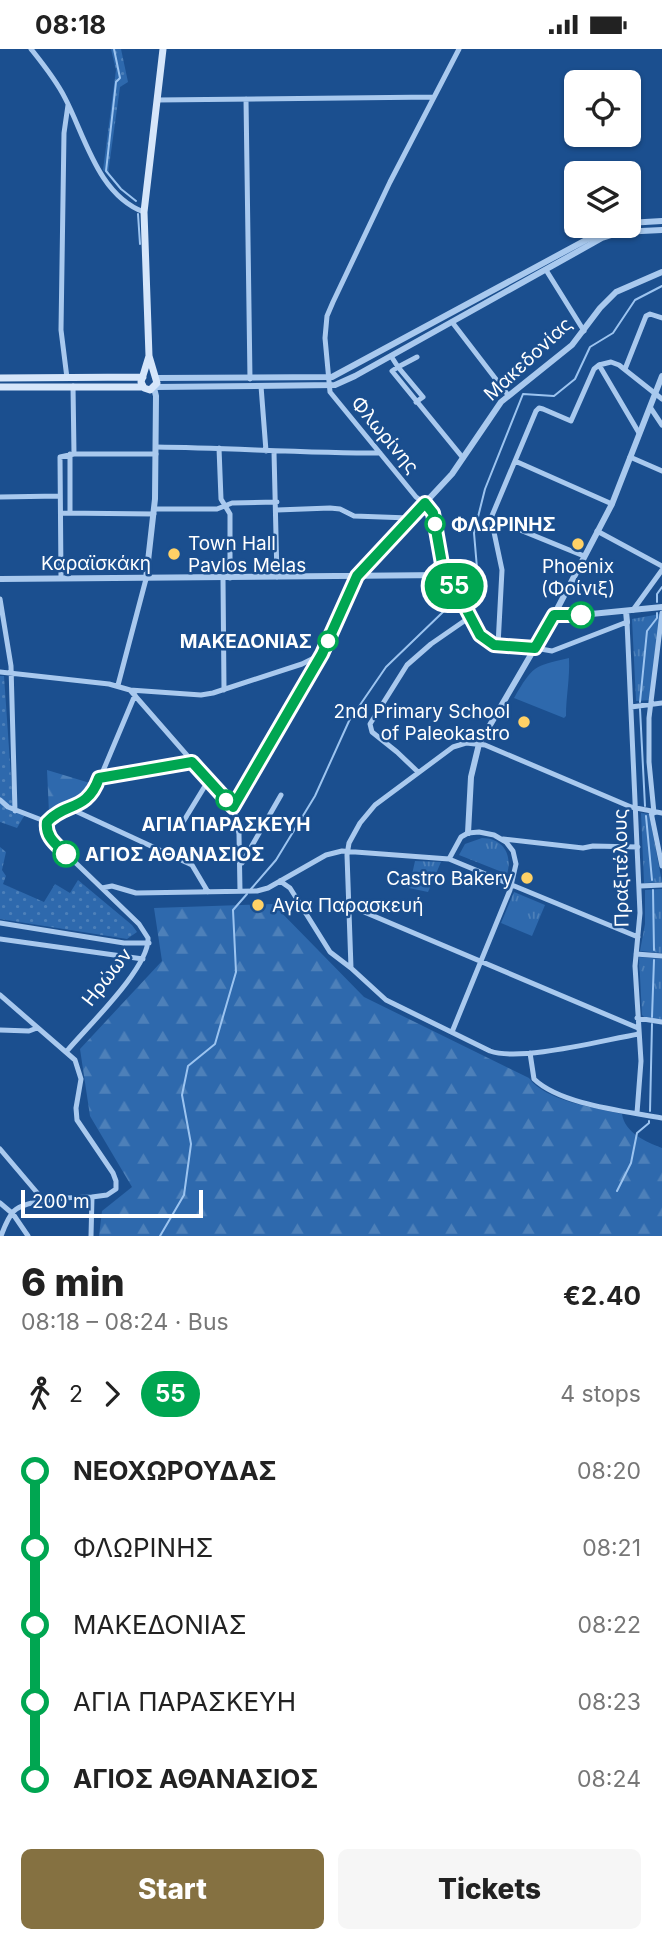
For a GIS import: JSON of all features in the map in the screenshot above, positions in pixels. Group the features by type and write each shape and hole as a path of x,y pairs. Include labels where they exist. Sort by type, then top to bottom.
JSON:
{"main road":[{"path":"151,384 144,212 163,49"},
{"path":"144,377 149,356"},
{"path":"0,378 144,377 151,384"},
{"path":"0,387 151,384"}],"street":[{"path":"31,49 55,81 93,159 107,181 127,203 144,212"},
{"path":"330,386 325,338 327,316 390,182 459,49"},
{"path":"157,100 434,97"},
{"path":"246,99 250,379"},
{"path":"67,378 61,330 64,133 68,105"},
{"path":"641,222 662,221"},
{"path":"151,384 330,386 355,376 612,233 662,230"},
{"path":"151,384 329,378 351,369 590,238"},
{"path":"546,270 584,331"},
{"name":"Μακεδονίας","path":"233,807 322,654 357,576 452,474 494,410 509,395 572,345 616,292 662,272"},
{"path":"625,369 646,316 650,314 662,318"},
{"path":"452,322 509,395"},
{"path":"391,356 398,367"},
{"path":"417,357 391,371 463,458"},
{"path":"498,645 502,570 491,518 536,411 543,409 570,421 594,369 598,365 613,362 662,398"},
{"path":"598,365 639,433"},
{"path":"468,833 471,777 480,744 554,615 612,504 662,376"},
{"path":"118,685 146,579 154,511 156,412 151,384"},
{"path":"70,513 73,386"},
{"path":"261,386 266,451"},
{"name":"Φλωρίνης","path":"330,386 333,397 416,497 433,513 444,575"},
{"path":"650,407 662,425"},
{"path":"61,578 62,513 59,496 60,459 63,455 219,449 380,453"},
{"path":"219,449 221,499 230,514 224,690"},
{"path":"274,452 277,502 276,577"},
{"path":"630,457 662,471"},
{"path":"515,461 612,504"},
{"path":"0,497 59,496"},
{"path":"62,513 217,509 232,503 277,502"},
{"path":"277,510 330,508 340,509 354,516 409,518"},
{"path":"491,518 584,556"},
{"path":"444,575 454,585 483,639 498,645 552,651 627,622 630,610 662,568 597,531"},
{"name":"Καραϊσκάκη","path":"0,579 444,575"},
{"path":"0,599 12,672 15,811"},
{"path":"554,615 571,617 662,607"},
{"path":"662,613 650,704 649,753 653,812 662,866"},
{"path":"418,772 369,729 370,724 407,665 431,644 470,617"},
{"name":"Πραξιτέλους","path":"627,622 640,886 640,925 636,954 641,1068 637,1113"},
{"path":"132,692 201,695 302,664 322,654"},
{"path":"0,672 118,685 132,692 233,807 239,825 240,866 244,891"},
{"path":"0,800 15,811 47,822 88,798 95,790 132,692"},
{"path":"631,707 662,703"},
{"path":"351,968 348,850 353,834 366,814 455,746 464,743 480,744 636,809 662,813"},
{"path":"99,778 192,762"},
{"path":"180,827 208,781"},
{"path":"240,866 281,795"},
{"path":"71,809 192,865 208,892"},
{"name":"Ηρώων","path":"47,822 47,832 51,839 143,928 149,943 134,974 66,1051"},
{"path":"449,859 459,839 468,833 489,833 503,839 583,848 638,847"},
{"path":"452,1032 512,885 515,859 511,847 503,839"},
{"path":"102,888 109,885 136,893 264,889 326,855 348,850 449,859 638,937"},
{"path":"280,881 290,888 330,952 386,1000 499,1054 530,1053 638,1031"},
{"path":"640,886 662,885"},
{"path":"350,906 638,1031"},
{"path":"1,923 124,943 149,943"},
{"path":"0,939 143,959"},
{"path":"636,954 662,956"},
{"path":"0,995 75,1060 81,1079 76,1108 77,1120 117,1183 111,1194 19,1207 12,1213 1,1236"},
{"path":"637,1018 662,1023"},
{"path":"0,1030 29,1031 37,1028"},
{"path":"530,1053 534,1079 540,1085 568,1098 662,1118"},
{"path":"0,1149 45,1202"},
{"path":"91,1236 92,1197"},
{"path":"0,1203 12,1213 28,1236"}],"green space":[{"path":"111,49 121,49 128,82 120,87 108,174 103,170 116,70"},
{"path":"660,614 650,700 636,701 632,619"},
{"path":"569,658 564,718 514,698 535,669"},
{"path":"0,676 4,676 13,806 24,816 17,828 0,822"},
{"path":"47,770 90,783 73,803 49,813"},
{"path":"641,813 649,814 662,882 644,883"},
{"path":"482,838 496,841 505,849 509,860 507,874 459,855 465,844"},
{"path":"0,847 6,852 2,870 6,876 3,884 44,902 55,884 70,893 78,880 137,932 127,939 0,919"},
{"path":"415,861 441,862 428,892 409,888"},
{"path":"662,889 662,953 640,951 645,924 645,890"},
{"path":"514,892 545,905 532,936 501,923"},
{"path":"273,904 364,997 529,1078 537,1086 559,1098 622,1114 632,1132 662,1148 662,1236 99,1236 102,1211 132,1187 90,1116 80,1049 162,961 154,908"},
{"path":"639,957 662,959 662,1020 645,1018 642,1015"}],"waterway":[{"path":"114,49 120,78 116,82 106,171 121,189 136,201"},
{"path":"138,214 140,244"},
{"path":"459,591 477,568 474,533 485,489 523,394 554,396 575,379 590,347 613,333 635,300 662,286"},
{"path":"657,602 657,594 662,587"},
{"path":"251,889 276,860 315,796 349,721 386,667 444,611 456,595"},
{"path":"640,702 647,631 657,618 657,613"},
{"path":"640,709 645,806"},
{"path":"646,816 652,880"},
{"path":"653,890 654,950"},
{"path":"160,1236 184,1195 191,1144 182,1095 188,1066 215,1044 236,972 233,910 247,894"},
{"path":"652,1017 654,960"},
{"path":"650,1111 652,1024"},
{"path":"617,1191 631,1163 637,1133 649,1121"}],"bus line":[{"name":"55","path":"66,854 51,839 47,832 47,822 88,798 95,790 99,778 192,762 233,807 322,654 357,576 425,503 433,513 444,575 451,580 480,635 487,642 494,645 535,648 554,615 581,615"}],"place":[{"name":"ΦΛΩΡΙΝΗΣ","path":"435,524"},
{"name":"Phoenix (Φοίνιξ)","path":"578,544"},
{"name":"Town Hall Pavlos Melas","path":"174,554"},
{"name":"ΜΑΚΕΔΟΝΙΑΣ","path":"328,641"},
{"name":"2nd Primary School of Paleokastro","path":"524,722"},
{"name":"ΑΓΙΑ ΠΑΡΑΣΚΕΥΗ","path":"226,800"},
{"name":"ΑΓΙΟΣ ΑΘΑΝΑΣΙΟΣ","path":"66,854"},
{"name":"Castro Bakery","path":"527,878"},
{"name":"Αγία Παρασκευή","path":"258,905"}]}
